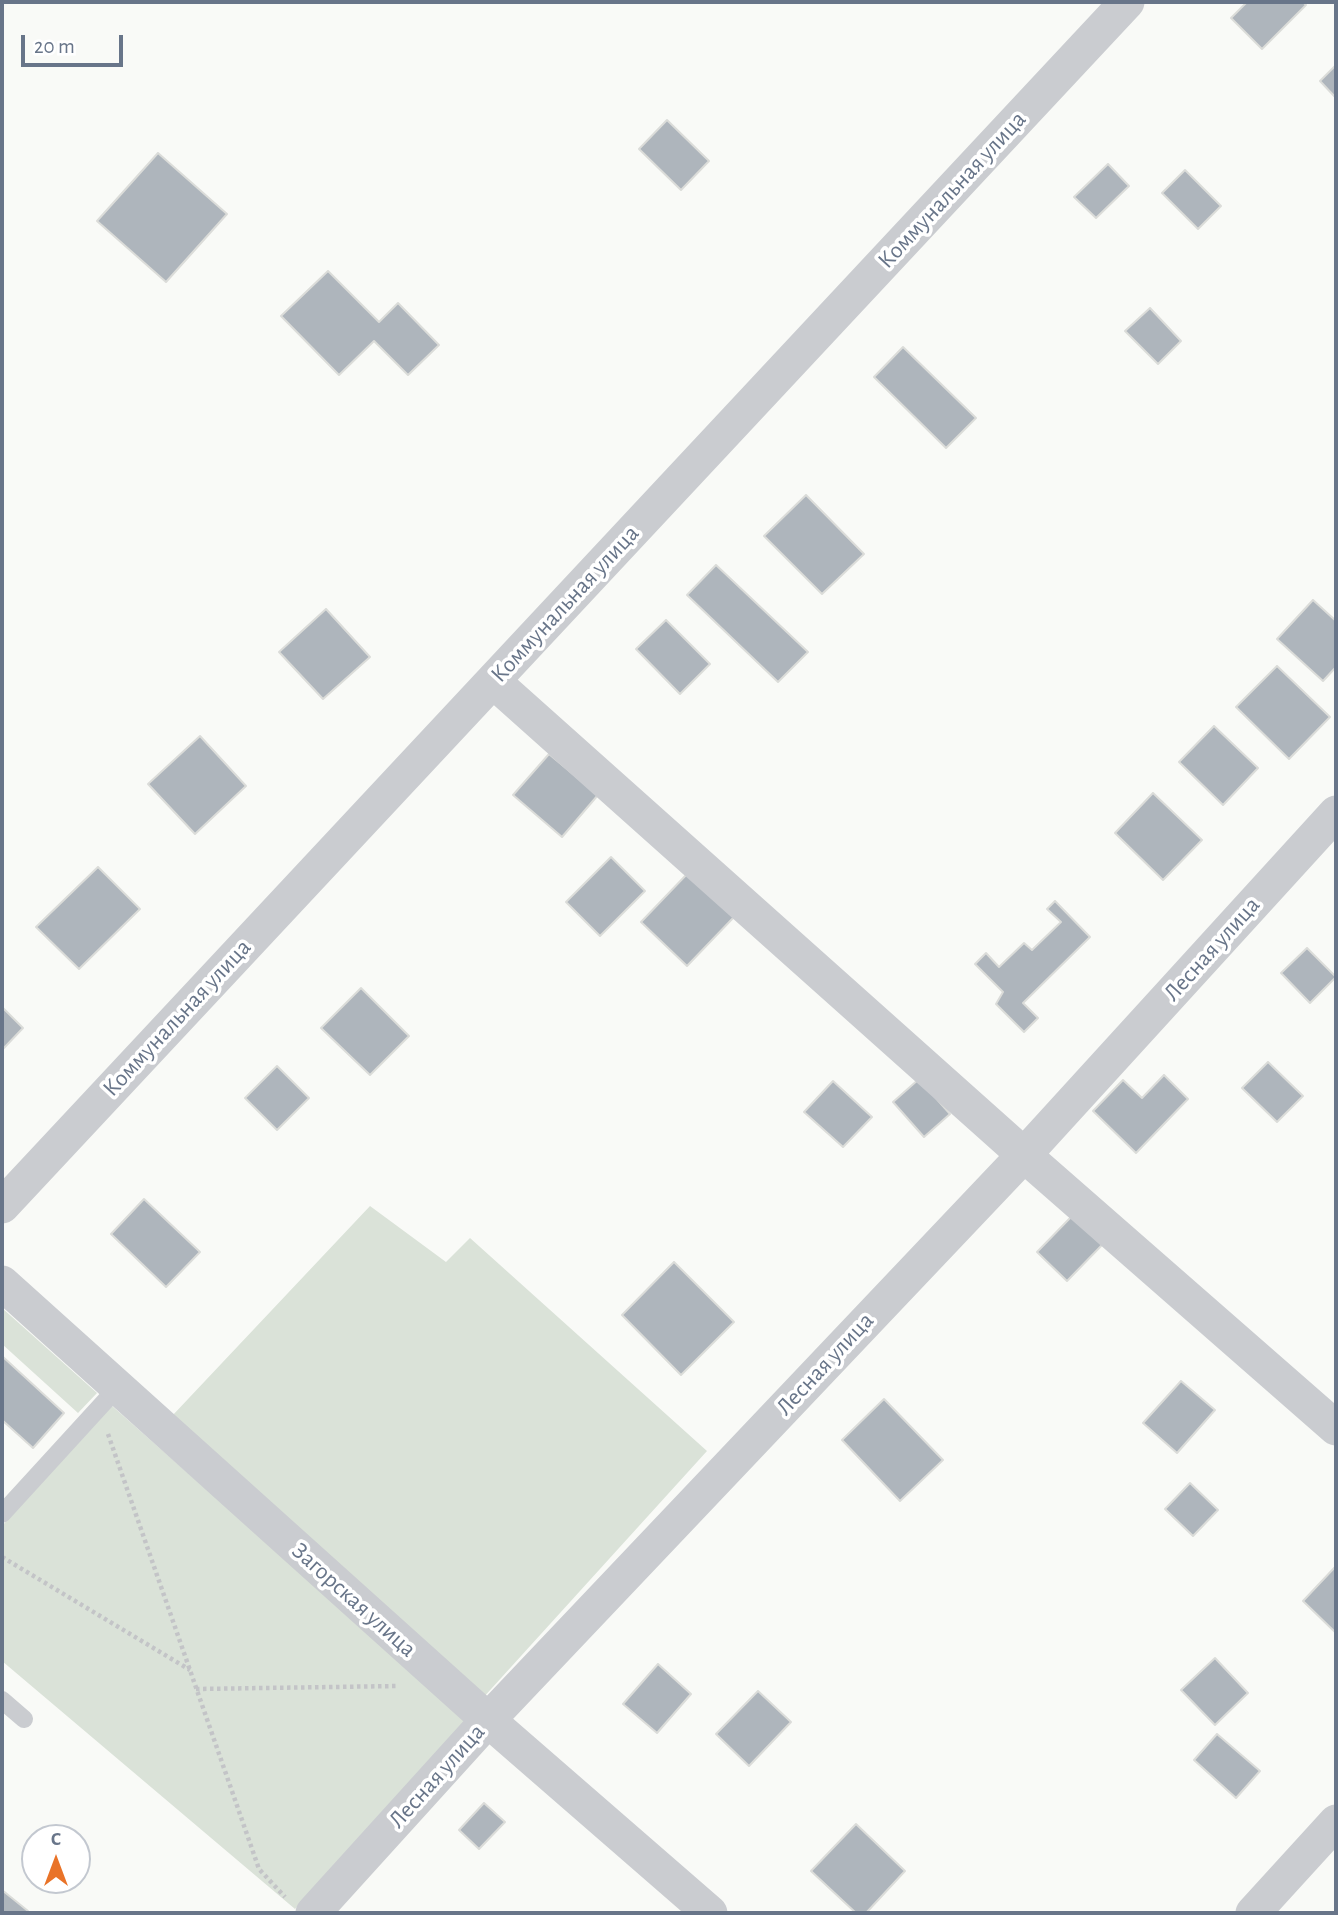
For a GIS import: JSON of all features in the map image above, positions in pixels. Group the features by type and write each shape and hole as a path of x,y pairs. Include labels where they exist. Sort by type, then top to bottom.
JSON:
{"street":[{"name":"Коммунальная улица","path":"2,1206 1127,2"},
{"path":"493,681 1024,1155 1336,1428"},
{"name":"Лесная улица","path":"302,1909 488,1720 1024,1155 1336,813"},
{"name":"Загорская улица","path":"2,1283 108,1397 450,1685 709,1913"},
{"path":"1253,1913 1336,1822"}],"lane":[{"path":"2,1514 108,1397"},
{"path":"2,1700 24,1719"}],"path":[{"path":"108,1397 196,1689 259,1869 302,1909"},
{"path":"2,1557 190,1670"},
{"path":"196,1689 450,1685"}],"shaded area":[{"path":"370,1206 446,1262 470,1238 707,1451 482,1699 172,1416"},
{"path":"2,1308 97,1393 78,1413 2,1344"},
{"path":"111,1405 469,1722 295,1909 2,1661 2,1526"}],"building":[{"path":"1247,2 1303,2 1306,5 1262,49 1231,18"},
{"path":"1336,65 1336,98 1320,81"},
{"path":"667,120 709,161 681,190 639,149"},
{"path":"158,153 227,214 166,282 97,221"},
{"path":"1108,164 1129,186 1096,218 1074,197"},
{"path":"1185,170 1221,206 1198,229 1162,193"},
{"path":"328,271 379,322 398,303 439,345 408,375 374,341 339,375 281,316"},
{"path":"1150,308 1181,341 1158,364 1125,331"},
{"path":"903,347 976,418 946,448 874,377"},
{"path":"806,495 864,554 822,594 764,536"},
{"path":"716,565 808,652 778,682 687,595"},
{"path":"1313,600 1336,621 1336,667 1323,681 1277,639"},
{"path":"326,609 370,657 323,699 279,652"},
{"path":"666,620 710,664 680,694 636,649"},
{"path":"1277,666 1330,717 1289,759 1236,707"},
{"path":"1214,726 1258,768 1223,805 1179,762"},
{"path":"200,736 246,786 195,834 148,784"},
{"path":"549,754 598,795 562,837 513,795"},
{"path":"1153,793 1202,840 1163,880 1115,833"},
{"path":"611,857 645,891 600,936 566,902"},
{"path":"98,867 140,909 79,969 36,927"},
{"path":"688,873 734,917 687,966 641,922"},
{"path":"1055,901 1090,937 1023,1003 1038,1018 1024,1032 996,1004 1003,992 975,964 986,953 999,967 1024,943 1032,950 1061,922 1047,909"},
{"path":"1307,948 1336,977 1310,1003 1281,973"},
{"path":"361,988 409,1036 370,1075 321,1028"},
{"path":"2,1007 23,1028 2,1050"},
{"path":"1268,1062 1303,1096 1277,1122 1242,1088"},
{"path":"277,1066 309,1098 277,1130 245,1098"},
{"path":"1164,1075 1188,1099 1136,1153 1093,1111 1123,1080 1142,1098"},
{"path":"919,1079 950,1114 924,1137 893,1102"},
{"path":"833,1081 872,1117 843,1147 804,1112"},
{"path":"144,1199 200,1252 166,1287 111,1234"},
{"path":"1072,1216 1102,1245 1067,1281 1037,1252"},
{"path":"674,1262 734,1322 681,1375 622,1315"},
{"path":"2,1356 64,1413 33,1448 2,1420"},
{"path":"1181,1381 1215,1410 1177,1453 1143,1423"},
{"path":"884,1399 943,1460 900,1501 842,1440"},
{"path":"1190,1483 1218,1510 1193,1536 1165,1509"},
{"path":"1336,1566 1336,1633 1303,1601"},
{"path":"1215,1658 1248,1693 1215,1725 1181,1690"},
{"path":"658,1664 691,1694 657,1733 623,1704"},
{"path":"758,1691 791,1722 749,1766 716,1734"},
{"path":"1217,1734 1260,1771 1236,1798 1194,1760"},
{"path":"484,1803 505,1822 479,1849 459,1830"},
{"path":"856,1824 905,1871 866,1913 856,1913 811,1871"},
{"path":"2,1890 28,1911 2,1913"}]}
